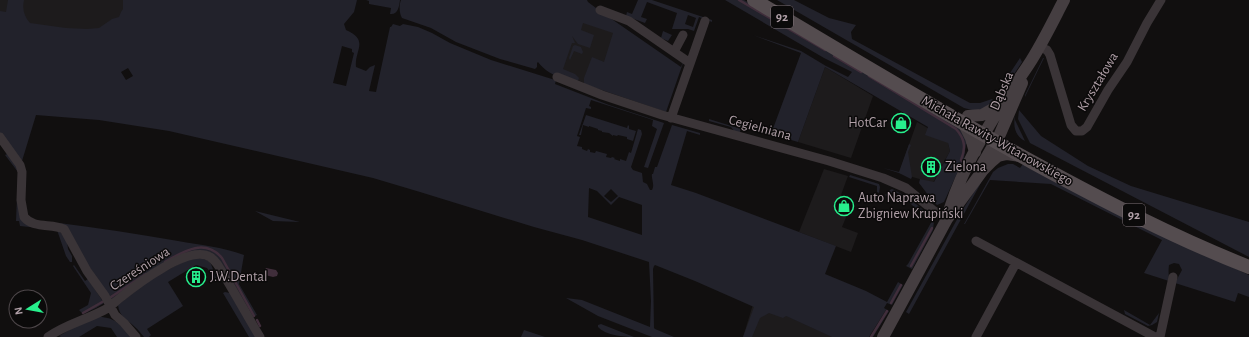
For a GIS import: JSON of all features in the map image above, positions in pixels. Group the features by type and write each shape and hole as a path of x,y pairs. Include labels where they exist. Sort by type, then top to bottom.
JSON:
{"main road":[{"name":"Michała Rawity-Witanowskiego","path":"754,0 992,135 1219,249 1249,267"},
{"name":"Michała Rawity-Witanowskiego","path":"767,0 834,37 966,120"},
{"name":"Michała Rawity-Witanowskiego","path":"992,135 1022,156 1153,225 1216,254 1249,267"}],"street":[{"name":"Dąbska","path":"966,194 992,135 1003,104 1030,63 1064,0"},
{"name":"Kryształowa","path":"1039,47 1046,50 1050,55 1071,125 1076,131 1082,131 1087,127 1108,90 1127,62 1147,23 1161,0"},
{"path":"600,10 629,21 690,63"},
{"path":"671,118 705,21"},
{"path":"674,52 683,35"},
{"name":"Dąbska","path":"947,219 959,184 975,152 992,135 1016,100 1030,63"},
{"name":"Cegielniana","path":"557,77 602,95 671,118 836,163 883,178 906,188 933,210 947,219"},
{"name":"Dąbska","path":"966,120 982,115 1003,104"},
{"path":"966,120 975,152"},
{"path":"0,137 20,165 22,172 21,200 24,217 32,223 64,229 115,315"},
{"name":"Dąbska","path":"883,337 947,219 983,170 994,159 1007,154 1022,156"},
{"path":"976,241 1155,337"},
{"name":"Czereśniowa","path":"48,337 63,328 98,313 110,306 147,278 165,267 189,256 204,255 214,260 240,301 260,337"},
{"path":"976,337 1016,263"},
{"path":"1160,337 1173,276"},
{"path":"98,313 108,312 115,315 136,337"}],"shaded area":[{"path":"0,0 152,0 103,37 0,23"},
{"path":"8,0 24,0 24,12 30,23 66,28 87,29 99,28 112,19 119,17 123,9 123,0 357,0 354,12 344,24 346,30 353,34 359,42 356,67 366,71 375,65 369,91 376,92 390,27 393,24 400,26 403,24 418,27 450,43 491,60 556,80 555,84 609,105 664,123 648,168 644,167 657,129 652,126 653,120 591,100 589,106 591,109 586,108 577,136 580,137 577,146 582,147 582,149 587,151 588,149 590,152 595,153 596,151 607,154 606,157 626,161 629,152 631,153 638,129 641,130 642,134 631,167 633,170 642,173 643,182 647,184 650,190 652,190 653,186 652,174 655,167 657,167 672,125 700,133 700,135 687,131 671,185 836,246 825,274 866,291 887,302 898,282 903,285 892,305 887,303 884,308 889,311 873,337 888,311 886,310 869,337 832,337 786,316 783,318 769,313 760,318 752,337 743,337 754,307 655,265 653,269 654,328 674,337 652,337 598,316 566,298 582,300 650,327 651,301 649,262 582,240 373,178 169,131 99,120 36,115 22,161 24,169 18,157 0,133 0,11 6,12","holes":["342,46 352,49 352,52 354,53 346,86 333,83","128,68 133,76 126,80 121,72","589,188 597,191 611,205 619,197 642,205 642,235 588,217","611,189 618,196 611,202 604,196"]},
{"path":"366,0 400,0 399,8 395,13 390,14 391,8 369,4 369,1"},
{"path":"401,0 587,0 600,11 681,67 683,63 666,112 584,84 584,78 592,57 604,62 613,33 583,23 581,30 594,35 590,48 578,44 572,36 575,43 572,43 563,69 575,74 579,78 578,81 551,74 538,62 535,69 500,59 456,42 431,28 402,18 400,14"},
{"path":"584,0 681,68 584,83 559,72"},
{"path":"638,0 652,0 712,20 712,22 699,17 694,31 688,29 672,29 677,13 647,2 641,17 647,19 645,23 626,16 627,12 632,14","holes":["688,15 696,18 693,27 685,24"]},
{"path":"725,0 744,0 961,128 969,144 966,144 964,158 944,202 937,205 919,183 920,179 934,182 950,151 948,143 925,135 928,127 825,67 798,142 771,134 801,53 753,35 801,51 848,77 852,72 824,58"},
{"path":"777,0 794,0 829,18 856,25 851,32 852,39 970,103 980,103 992,99 997,103 976,111 964,108"},
{"path":"663,31 672,35 668,41 661,38"},
{"path":"575,45 581,47 583,52 582,54 574,51 570,60 569,58 573,46"},
{"path":"1020,58 1022,62 1010,80 1006,79"},
{"path":"1044,58 1025,97 1025,95"},
{"path":"825,67 873,96 851,158 798,142"},
{"path":"1019,110 1041,136 1088,166 1131,186 1249,222 1249,257 1030,143 1018,119"},
{"path":"586,115 627,128 628,125 629,129 636,131 633,141 627,139 627,137 618,135 613,136 609,133 583,125 581,135 579,135"},
{"path":"1015,116 1015,120 1025,141 1017,134 1014,123"},
{"path":"709,119 741,129 740,132 734,131 731,127 709,121"},
{"path":"917,122 947,139 950,151 933,183 899,173"},
{"path":"909,144 911,145 908,152 912,177 911,179 883,168 899,172"},
{"path":"7,154 18,163 20,214 59,230 67,241 68,249 72,256 72,262 70,262 66,256 57,230 20,226 19,221 16,221 18,172 5,155"},
{"path":"1008,164 1013,164 1020,168 1023,164 1125,217 1249,275 1249,297 1238,293 1235,302 1175,283 1182,270 1179,264 1174,263 1169,265 1169,281 1144,273 1162,240 1051,184 990,180 964,224 993,172"},
{"path":"24,169 24,200 26,213 22,202"},
{"path":"824,169 848,176 841,195 853,200 842,227 858,233 851,252 799,232"},
{"path":"850,175 879,184 879,193 877,192 877,186 849,177"},
{"path":"981,181 909,314 906,312 960,214"},
{"path":"892,189 915,203 934,221 933,230 912,269 906,266 932,221 897,193 893,191 888,197 885,195"},
{"path":"255,211 300,222 273,221"},
{"path":"59,223 211,246 244,255 239,284 257,315 253,317 223,265 202,251 112,300"},
{"path":"190,258 209,261 216,278 214,279 211,271 210,272 207,268 196,265 168,282 183,306 147,329 151,335 149,337 144,337 124,318 120,313 118,305 149,280"},
{"path":"74,265 85,281 88,279 104,303 96,308 79,316 83,314 79,310 88,305 91,293 73,266"},
{"path":"266,268 276,270 278,273 277,276 273,277 265,275 264,272"},
{"path":"223,293 230,293 256,337 249,337"},
{"path":"754,301 833,337 743,337"},
{"path":"1124,310 1150,325 1159,313 1157,322 1148,326 1125,314"},
{"path":"99,317 114,320 132,337 117,337 111,328 97,326 79,337 59,336 78,325"},
{"path":"601,324 634,337 610,334 598,327 598,325"},
{"path":"524,330 545,337 521,337"}],"waterway":[{"path":"739,0 825,50"},
{"path":"834,56 861,72"},
{"path":"869,76 956,129 964,144 962,161"},
{"path":"911,266 932,228"},
{"path":"165,262 194,248 209,249 215,252 222,258 254,316"},
{"path":"111,297 146,274"},
{"path":"891,303 901,285"},
{"path":"83,313 104,301"},
{"path":"871,337 887,311"},
{"path":"257,320 260,326"}],"place":[{"name":"HotCar","path":"901,123"},
{"name":"Zielona","path":"931,167"},
{"name":"Auto Naprawa Zbigniew Krupiński","path":"844,206"},
{"name":"J.W.Dental","path":"196,277"}]}
